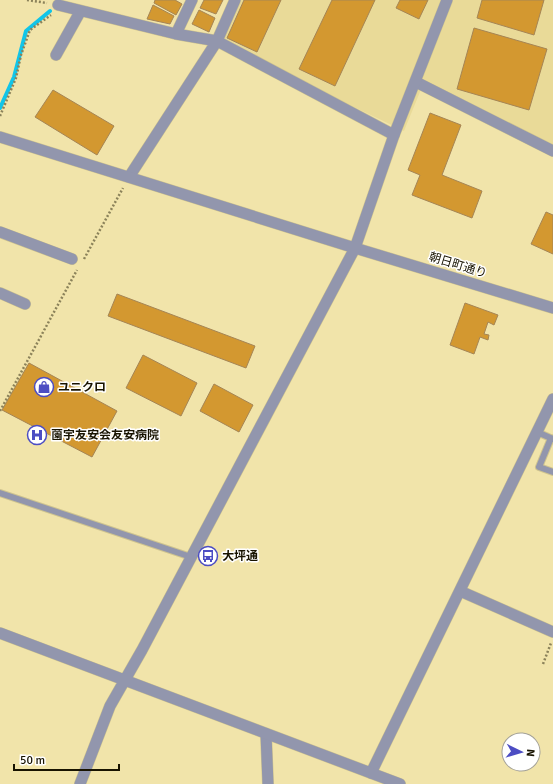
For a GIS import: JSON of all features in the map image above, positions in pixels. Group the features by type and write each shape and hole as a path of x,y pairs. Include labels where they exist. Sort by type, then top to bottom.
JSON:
{"street":[{"path":"176,34 192,0"},
{"path":"129,177 217,41 235,0"},
{"path":"80,784 110,706 355,248 394,135 447,0"},
{"path":"65,4 80,12 176,34 217,41 394,135"},
{"path":"56,55 80,12"},
{"path":"416,82 553,151"},
{"name":"朝日町通り","path":"0,137 553,308"},
{"path":"0,232 76,263"},
{"path":"0,293 25,304"},
{"path":"371,773 553,399"},
{"path":"460,591 553,632"},
{"path":"0,633 400,784"},
{"path":"266,734 268,784"}],"lane":[{"path":"537,432 552,438 539,467 553,472"},
{"path":"0,493 191,557"}],"path":[{"path":"27,0 65,4"},
{"path":"0,116 16,78 21,55 30,30 65,4"},
{"path":"83,259 129,177"},
{"path":"0,411 76,263"},
{"path":"542,664 553,639"}],"shaded area":[{"path":"235,0 553,0 553,154 422,87 404,131 217,41"}],"building":[{"path":"155,0 175,0 182,4 176,15 154,3"},
{"path":"204,0 223,0 216,14 200,8"},
{"path":"244,0 281,0 257,52 227,38"},
{"path":"332,0 375,0 335,86 299,69"},
{"path":"400,0 428,0 419,19 396,8"},
{"path":"482,0 544,0 534,35 477,18"},
{"path":"153,5 174,16 170,24 147,19"},
{"path":"199,10 215,18 209,32 192,24"},
{"path":"474,28 547,49 529,110 457,89"},
{"path":"53,90 114,126 97,155 35,117"},
{"path":"430,113 461,125 442,175 482,191 472,218 412,195 420,175 408,170"},
{"path":"546,212 553,215 553,254 531,244"},
{"path":"117,294 255,346 246,368 108,316"},
{"path":"465,303 498,315 494,325 488,322 484,334 489,335 488,340 480,337 474,354 450,345"},
{"path":"143,355 197,383 181,416 126,388"},
{"name":"ユニクロ","path":"29,363 117,411 92,457 2,410"},
{"path":"214,384 253,405 239,432 200,411"}],"waterway":[{"path":"0,108 14,77 26,31 50,11"}],"place":[{"name":"ユニクロ","path":"44,387"},
{"name":"薗宇友安会友安病院","path":"37,435"},
{"name":"大坪通","path":"208,556"}]}
